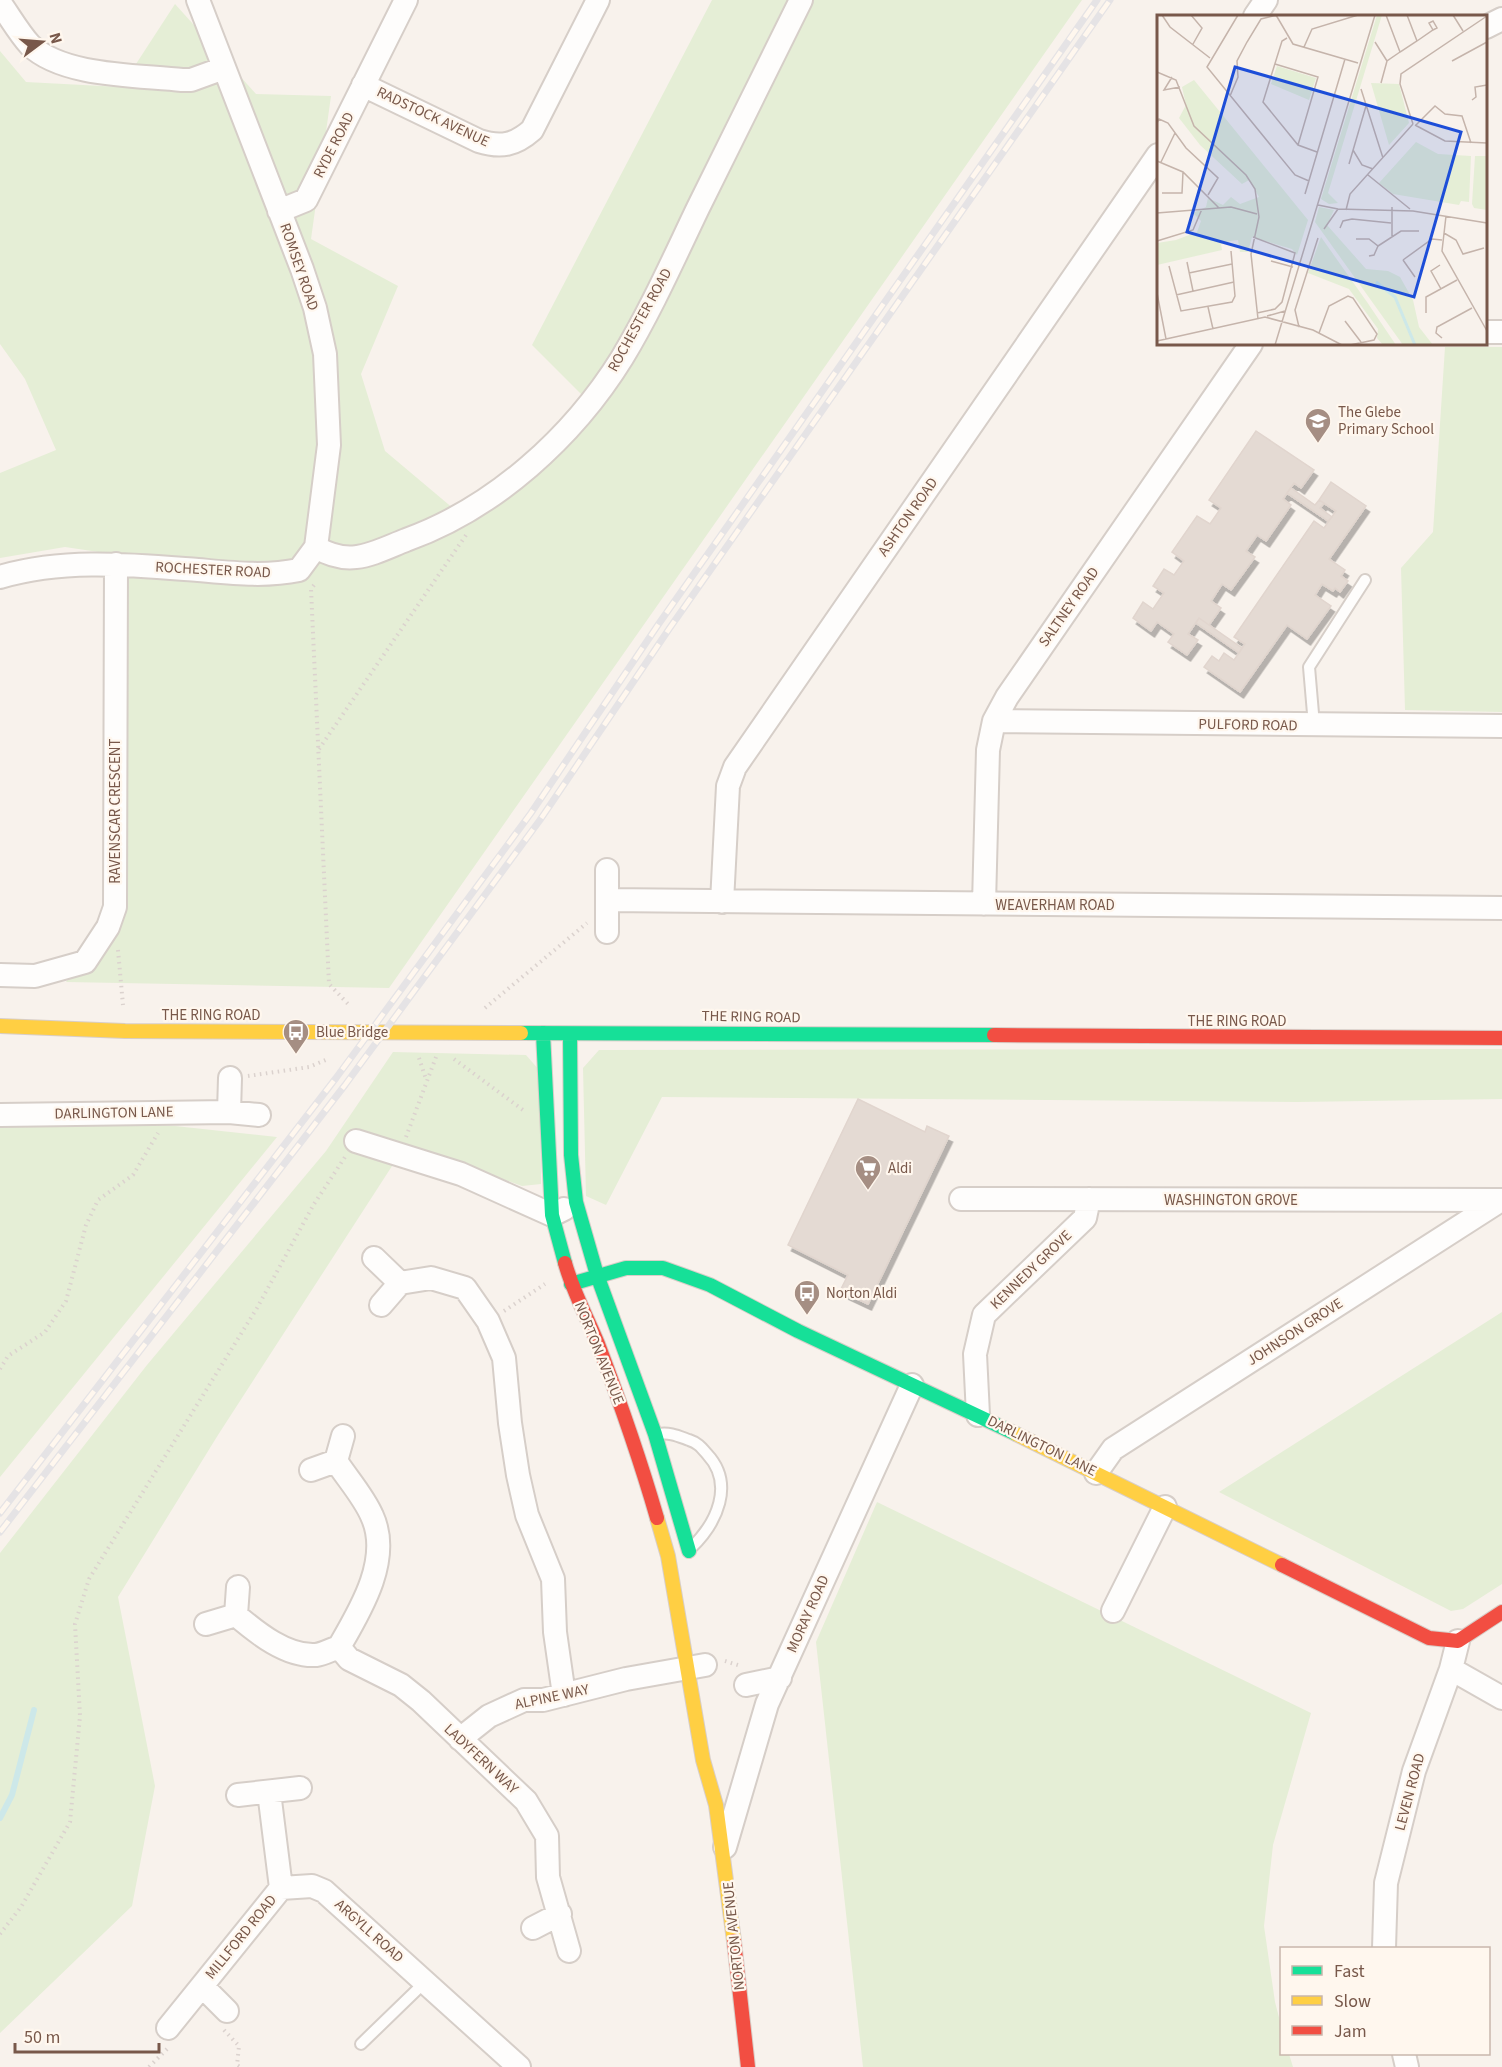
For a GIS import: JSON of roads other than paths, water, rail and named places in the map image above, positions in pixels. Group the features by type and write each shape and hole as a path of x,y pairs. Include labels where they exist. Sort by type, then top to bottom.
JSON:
{"street":[{"name":"ROMSEY ROAD","path":"198,0 315,308 325,354 329,446 325,552"},
{"name":"RYDE ROAD","path":"279,211 306,200 406,0"},
{"name":"RADSTOCK AVENUE","path":"363,85 493,146 508,145 522,140 532,130 598,0"},
{"name":"ROCHESTER ROAD","path":"0,577 51,567 116,564 271,575 299,570 325,552 348,558 369,554 414,538 467,510 523,472 588,405 621,359 650,306 801,0"},
{"path":"1256,15 1266,0"},
{"path":"0,3 30,44 46,57 65,65 182,80 191,80 224,68"},
{"path":"1487,26 1502,19"},
{"name":"ASHTON ROAD","path":"722,902 728,786 735,767 1157,156"},
{"name":"SALTNEY ROAD","path":"984,904 988,750 994,721 1007,697 1250,345"},
{"name":"RAVENSCAR CRESCENT","path":"0,975 35,976 85,962 108,927 115,907 116,564"},
{"name":"PULFORD ROAD","path":"994,721 1314,726 1502,726"},
{"path":"607,870 607,932"},
{"name":"WEAVERHAM ROAD","path":"607,903 1502,908"},
{"name":"THE RING ROAD","path":"0,1026 125,1031 1502,1038"},
{"name":"NORTON AVENUE","path":"543,1033 552,1215 568,1278 590,1324 635,1441 700,1665 703,1761 716,1805 724,1851 748,2067"},
{"name":"NORTON AVENUE","path":"570,1034 571,1155 576,1202 597,1275 655,1434 690,1555"},
{"path":"229,1112 230,1078"},
{"name":"DARLINGTON LANE","path":"0,1115 163,1112 229,1112 260,1115"},
{"path":"350,1149 399,1155 461,1174 552,1215 576,1202"},
{"name":"WASHINGTON GROVE","path":"960,1199 1501,1200"},
{"name":"KENNEDY GROVE","path":"978,1415 975,1354 984,1315 1085,1218 1089,1199"},
{"name":"JOHNSON GROVE","path":"1096,1473 1113,1449 1501,1200"},
{"path":"374,1258 400,1283"},
{"name":"DARLINGTON LANE","path":"568,1278 597,1275 626,1268 663,1268 710,1285 1429,1638 1458,1641"},
{"path":"381,1305 400,1283 431,1278 465,1288 488,1321 504,1358 510,1423 527,1515 553,1579 555,1632 564,1695"},
{"name":"MORAY ROAD","path":"724,1851 767,1704 912,1384"},
{"path":"336,1461 344,1436"},
{"path":"311,1470 336,1461"},
{"path":"236,1615 257,1633 294,1652 317,1655 339,1647 359,1612 371,1582 379,1545 373,1516 336,1461"},
{"path":"1113,1611 1165,1507"},
{"path":"236,1615 238,1587"},
{"path":"1458,1641 1502,1612"},
{"path":"206,1624 236,1615"},
{"name":"LEVEN ROAD","path":"1384,1947 1386,1883 1414,1771 1451,1669 1458,1641"},
{"name":"LADYFERN WAY","path":"339,1647 349,1659 401,1685 526,1801 547,1836 548,1877 569,1951"},
{"name":"ALPINE WAY","path":"460,1739 489,1716 504,1707 524,1700 543,1700 700,1665"},
{"path":"1451,1669 1502,1698"},
{"path":"746,1685 780,1678"},
{"name":"NORTON AVENUE","path":"716,1805 717,1748"},
{"path":"238,1794 300,1788"},
{"path":"269,1792 281,1888"},
{"name":"ARGYLL ROAD","path":"281,1888 312,1886 324,1891 519,2067"},
{"name":"MILLFORD ROAD","path":"168,2028 281,1888"},
{"path":"533,1928 560,1914"},
{"name":"MILLFORD ROAD","path":"202,1986 227,2011"}],"lane":[{"path":"1314,726 1309,667 1365,580"},
{"path":"635,1441 668,1432 698,1443 718,1466 722,1486 717,1515 690,1555 668,1556"},
{"path":"361,2044 425,1982"}],"waterway":[{"path":"0,1818 12,1795 34,1710"}],"railway":[{"path":"0,1513 336,1078 531,813 660,622 1097,0"},
{"path":"0,1532 345,1085 540,820 669,629 1110,0"}],"place":[{"name":"The Glebe Primary School","path":"1318,444"},
{"name":"Blue Bridge","path":"296,1055"},
{"name":"Aldi","path":"868,1191"},
{"name":"Norton Aldi","path":"807,1316"}]}
